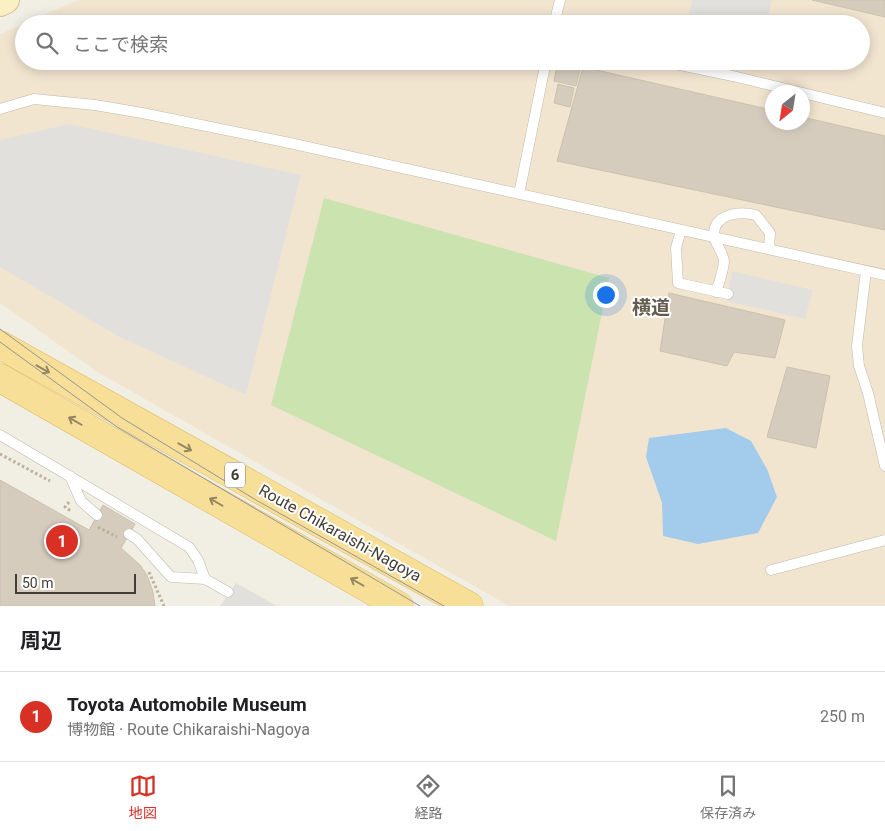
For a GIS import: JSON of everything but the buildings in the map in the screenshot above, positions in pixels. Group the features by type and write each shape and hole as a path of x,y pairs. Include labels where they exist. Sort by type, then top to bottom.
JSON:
{"main road":[{"path":"0,2 6,0"},
{"name":"Route Chikaraishi-Nagoya","path":"0,345 469,606"},
{"name":"Route Chikaraishi-Nagoya","path":"0,378 399,606"}],"lane":[{"path":"556,15 560,0"},
{"path":"519,194 544,70"},
{"path":"703,70 885,113"},
{"path":"0,109 34,99 95,105 294,144 885,275"},
{"path":"716,292 724,260 714,236 717,223 727,215 744,212 756,215 770,233 769,249"},
{"path":"681,230 676,248 678,283 728,294"},
{"path":"866,271 857,346 859,366 868,393 885,466"},
{"path":"0,435 189,547 198,560 205,579"},
{"path":"70,476 81,501 97,515"},
{"path":"129,534 137,539 171,578 205,579 228,592"},
{"path":"771,570 885,540"}],"shaded area":[{"path":"78,0 885,0 885,606 509,606 99,373 0,303 0,34 15,27 15,70 870,70 870,15 44,15"},
{"path":"692,0 772,0 768,15 689,15"},
{"path":"69,124 301,175 246,395 118,336 0,267 0,140"},
{"path":"732,271 813,290 805,319 727,301"},
{"path":"236,583 277,606 220,606"}],"green space":[{"path":"324,198 609,278 556,541 271,405"}],"water":[{"path":"726,428 751,441 767,469 777,497 758,533 698,544 663,536 662,503 646,457 649,438"}],"tram line":[{"path":"0,329 122,418 256,500 444,606"},
{"path":"0,342 117,427 420,606"}],"place":[{"name":"Toyota Automobile Museum","path":"62,541"}],"district":[{"name":"横道","path":"651,307"}]}
